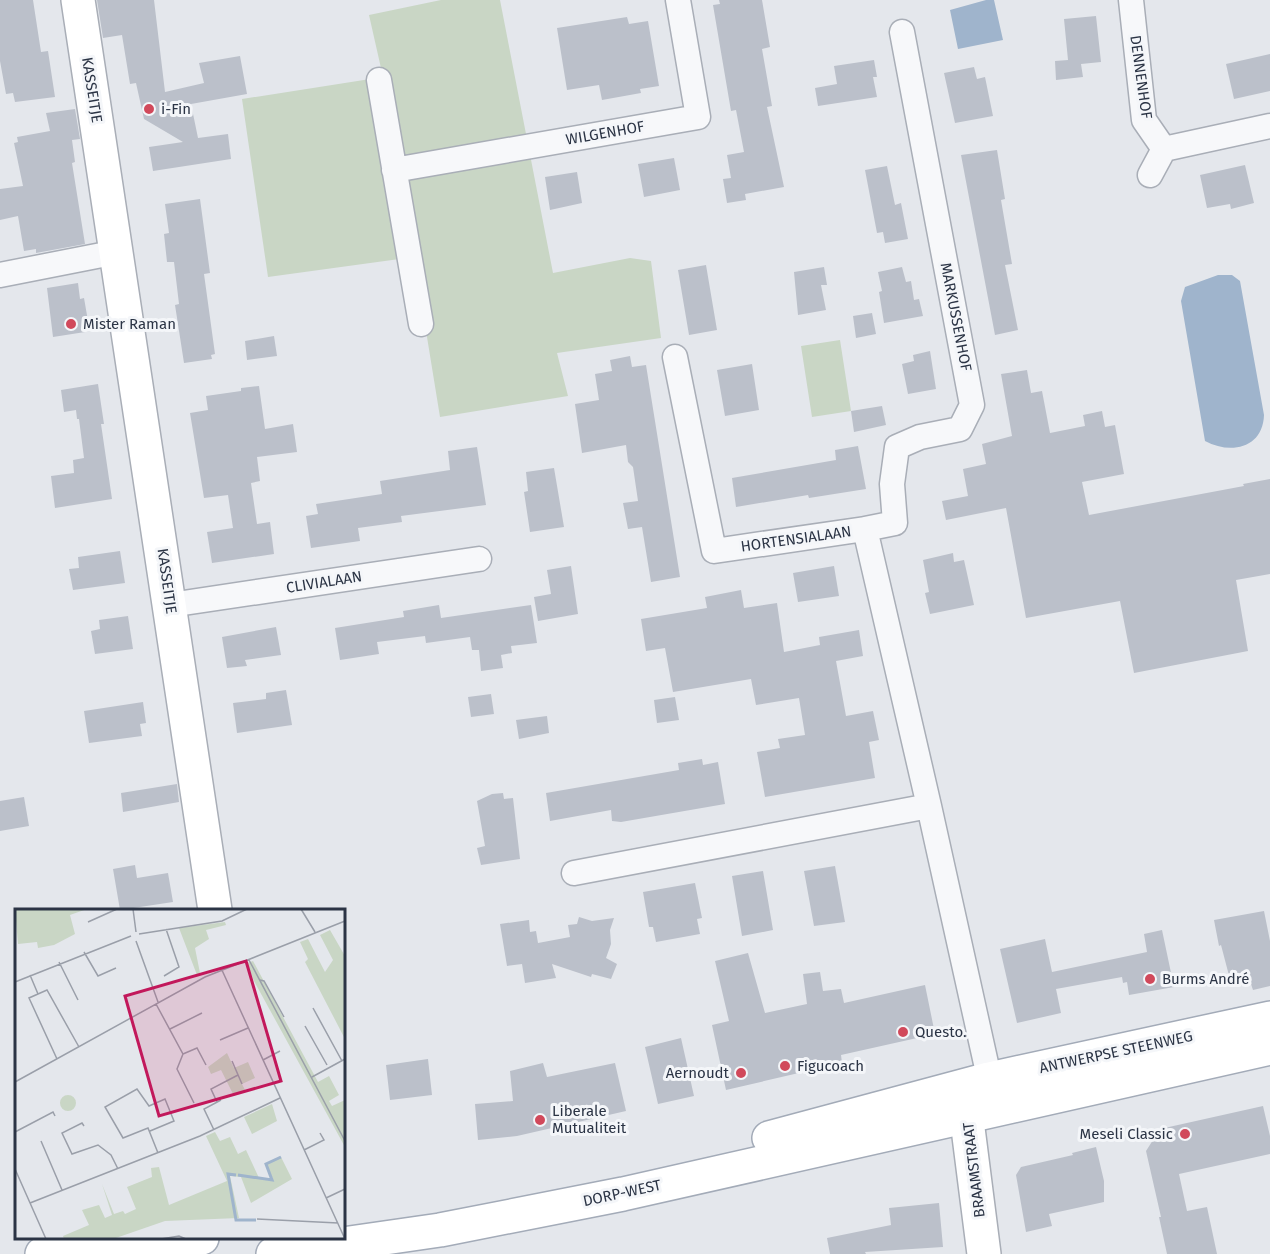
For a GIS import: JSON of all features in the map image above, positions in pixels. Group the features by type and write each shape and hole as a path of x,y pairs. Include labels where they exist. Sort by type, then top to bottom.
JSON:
{"main road":[{"name":"KASSEITJE","path":"78,0 215,909"},
{"name":"ANTWERPSE STEENWEG","path":"979,1098 1270,1018"},
{"name":"ANTWERPSE STEENWEG","path":"979,1098 1270,1048"},
{"name":"DORP-WEST","path":"345,1222 442,1208 805,1130 979,1098"},
{"name":"DORP-WEST","path":"273,1254 440,1230 623,1194 979,1098"},
{"name":"BRAAMSTRAAT","path":"979,1098 984,1254"},
{"path":"42,1254 191,1239"},
{"path":"263,1239 265,1254"}],"street":[{"name":"WILGENHOF","path":"394,170 698,117 678,0"},
{"name":"DENNENHOF","path":"1131,0 1144,120 1164,149"},
{"name":"MARKUSSENHOF","path":"865,530 895,523 892,484 897,447 920,437 960,429 972,405 902,32"},
{"path":"379,80 421,324"},
{"path":"1150,175 1164,149 1270,126"},
{"path":"0,275 117,252"},
{"name":"HORTENSIALAAN","path":"675,357 714,551 865,530 929,806 979,1098"},
{"name":"CLIVIALAAN","path":"170,605 479,559"},
{"path":"574,873 929,806"}],"green space":[{"path":"441,0 500,0 553,273 630,258 651,261 661,338 557,353 568,396 440,417 414,257 268,277 242,99 383,77 369,15"},
{"path":"840,340 851,411 812,417 801,346"}],"water":[{"path":"994,0 1003,40 958,49 950,10"},
{"path":"1218,275 1232,275 1240,281 1264,415 1258,435 1244,446 1235,448 1205,441 1181,301 1185,287"}],"building":[{"path":"0,0 33,0 41,52 48,51 55,97 15,102 13,93 6,94 0,61"},
{"path":"97,0 154,0 165,92 204,83 199,63 240,56 247,94 191,104 198,138 228,134 231,159 153,171 149,147 183,142 144,119 136,83 130,84 122,35 103,38"},
{"path":"719,0 762,0 770,47 762,49 772,106 767,107 784,187 745,194 746,200 727,203 723,179 731,178 727,155 744,152 736,110 731,111 713,5 720,4"},
{"path":"1096,16 1101,62 1081,64 1083,77 1056,80 1055,61 1068,60 1064,19"},
{"path":"627,17 629,24 648,21 659,86 640,89 641,93 602,100 599,85 567,90 557,28"},
{"path":"1270,54 1270,91 1234,99 1226,64"},
{"path":"874,60 877,77 873,77 877,97 818,106 815,88 837,84 834,66"},
{"path":"974,67 977,79 985,77 993,116 955,123 944,73"},
{"path":"75,109 80,139 72,140 75,162 72,163 85,244 36,253 36,249 24,251 18,216 0,220 0,189 23,186 14,143 18,142 17,137 50,131 46,113"},
{"path":"997,150 1005,199 1001,200 1012,264 1005,265 1018,330 995,335 961,155"},
{"path":"674,158 680,190 644,197 638,164"},
{"path":"1245,165 1254,203 1231,209 1230,204 1207,208 1200,175"},
{"path":"887,166 895,205 901,203 908,239 885,243 883,232 877,233 865,170"},
{"path":"577,172 582,203 550,210 545,177"},
{"path":"200,199 210,273 204,274 215,354 211,355 212,359 184,363 175,305 179,304 174,262 167,262 164,234 169,233 165,204"},
{"path":"706,265 717,330 689,335 678,270"},
{"path":"824,267 827,285 821,285 826,310 798,315 794,272"},
{"path":"902,267 906,282 911,281 914,300 919,299 923,316 884,323 878,272"},
{"path":"78,283 80,299 84,298 88,321 84,322 85,332 53,337 47,288"},
{"path":"872,313 876,334 856,338 853,316"},
{"path":"274,336 277,356 247,360 245,341"},
{"path":"930,351 936,389 908,394 902,364 914,361 913,355"},
{"path":"630,356 632,367 646,365 680,577 651,582 642,527 628,529 623,503 638,501 633,467 628,462 626,445 582,453 575,404 599,400 595,374 612,371 610,360"},
{"path":"752,364 759,410 725,416 717,370"},
{"path":"1027,370 1031,393 1042,391 1050,433 1085,426 1083,415 1102,411 1105,427 1115,425 1124,474 1082,482 1089,515 1270,479 1270,574 1236,580 1248,651 1134,673 1120,601 1026,618 1006,508 946,520 942,501 968,496 963,469 986,464 982,444 1012,436 1001,374"},
{"path":"98,384 104,424 101,424 112,499 55,508 51,476 74,473 73,460 84,458 76,410 64,412 61,390"},
{"path":"259,386 265,429 293,424 297,452 257,457 260,481 251,483 257,524 270,522 274,554 212,563 207,532 233,528 228,495 204,498 190,413 208,410 206,396"},
{"path":"882,406 886,425 854,432 851,411"},
{"path":"858,446 866,489 809,498 808,495 736,507 732,478 836,460 835,450"},
{"path":"477,447 486,505 401,516 402,522 358,528 360,541 311,548 306,516 318,514 316,504 382,494 380,481 450,470 448,451"},
{"path":"554,468 564,527 530,532 524,492 528,491 526,472"},
{"path":"120,551 125,583 73,590 69,569 79,568 78,557"},
{"path":"953,553 954,562 964,560 974,605 930,614 925,593 929,592 923,560"},
{"path":"571,566 578,614 538,621 534,597 551,594 547,570"},
{"path":"834,566 839,596 798,602 793,573"},
{"path":"741,590 744,608 777,603 784,652 820,645 819,637 859,630 863,656 836,661 846,716 873,711 879,740 869,742 875,778 765,797 757,752 780,748 778,739 805,735 799,698 756,705 751,679 673,692 665,648 646,651 641,619 707,608 705,597"},
{"path":"439,605 441,618 531,605 537,643 511,646 512,653 501,655 503,668 481,671 479,650 472,650 470,637 426,643 425,636 377,642 379,654 340,660 335,628 404,617 403,611"},
{"path":"128,616 133,649 95,654 91,631 100,629 99,620"},
{"path":"276,627 281,655 245,660 247,666 227,668 222,637"},
{"path":"286,690 292,725 237,733 233,703 266,699 266,693"},
{"path":"491,694 494,714 471,717 468,697"},
{"path":"675,697 679,720 657,723 654,700"},
{"path":"143,702 146,723 140,724 142,736 89,743 84,711"},
{"path":"547,716 549,733 519,739 516,720"},
{"path":"702,759 703,765 718,762 725,804 621,822 612,821 611,810 550,821 546,793 679,770 678,763"},
{"path":"177,784 179,802 123,812 121,793"},
{"path":"503,793 504,799 513,798 520,859 481,865 477,848 485,846 477,801 492,794"},
{"path":"24,797 29,826 0,831 0,801"},
{"path":"135,865 137,878 168,873 173,902 120,909 113,869"},
{"path":"835,866 845,922 814,926 804,871"},
{"path":"763,871 773,930 742,936 732,876"},
{"path":"695,883 702,918 697,919 700,934 656,942 653,927 649,927 643,892"},
{"path":"1264,911 1270,941 1270,986 1253,990 1251,984 1232,987 1221,945 1219,946 1214,920"},
{"path":"579,917 592,921 614,918 610,930 611,944 606,958 617,964 611,979 592,974 591,977 552,964 556,978 525,983 522,964 507,966 500,924 529,920 530,932 536,931 538,943 570,937 568,925 577,924"},
{"path":"1162,930 1174,987 1129,995 1127,982 1123,983 1122,977 1056,989 1061,1013 1017,1023 1000,949 1045,939 1052,972 1147,952 1144,934"},
{"path":"748,953 765,1013 807,1004 803,974 820,972 823,991 841,989 844,1003 925,985 935,1034 841,1055 842,1063 726,1090 712,1025 729,1021 715,961"},
{"path":"681,1038 694,1096 658,1104 645,1047"},
{"path":"428,1059 432,1095 390,1100 386,1065"},
{"path":"543,1063 547,1077 615,1063 626,1111 517,1136 478,1140 475,1104 513,1101 510,1071"},
{"path":"1263,1106 1270,1136 1270,1154 1179,1174 1187,1211 1207,1207 1217,1254 1167,1254 1146,1151 1160,1129"},
{"path":"1096,1147 1104,1181 1104,1202 1049,1214 1052,1226 1026,1232 1016,1175 1021,1167 1073,1155 1072,1153"},
{"path":"939,1203 943,1247 865,1252 866,1254 830,1254 827,1238 891,1225 889,1208"}],"place":[{"name":"i-Fin","path":"149,109"},
{"name":"Mister Raman","path":"71,324"},
{"name":"Burms André","path":"1150,979"},
{"name":"Questo.","path":"903,1032"},
{"name":"Figucoach","path":"785,1066"},
{"name":"Aernoudt","path":"741,1073"},
{"name":"Liberale Mutualiteit","path":"540,1120"},
{"name":"Meseli Classic","path":"1185,1134"}]}
